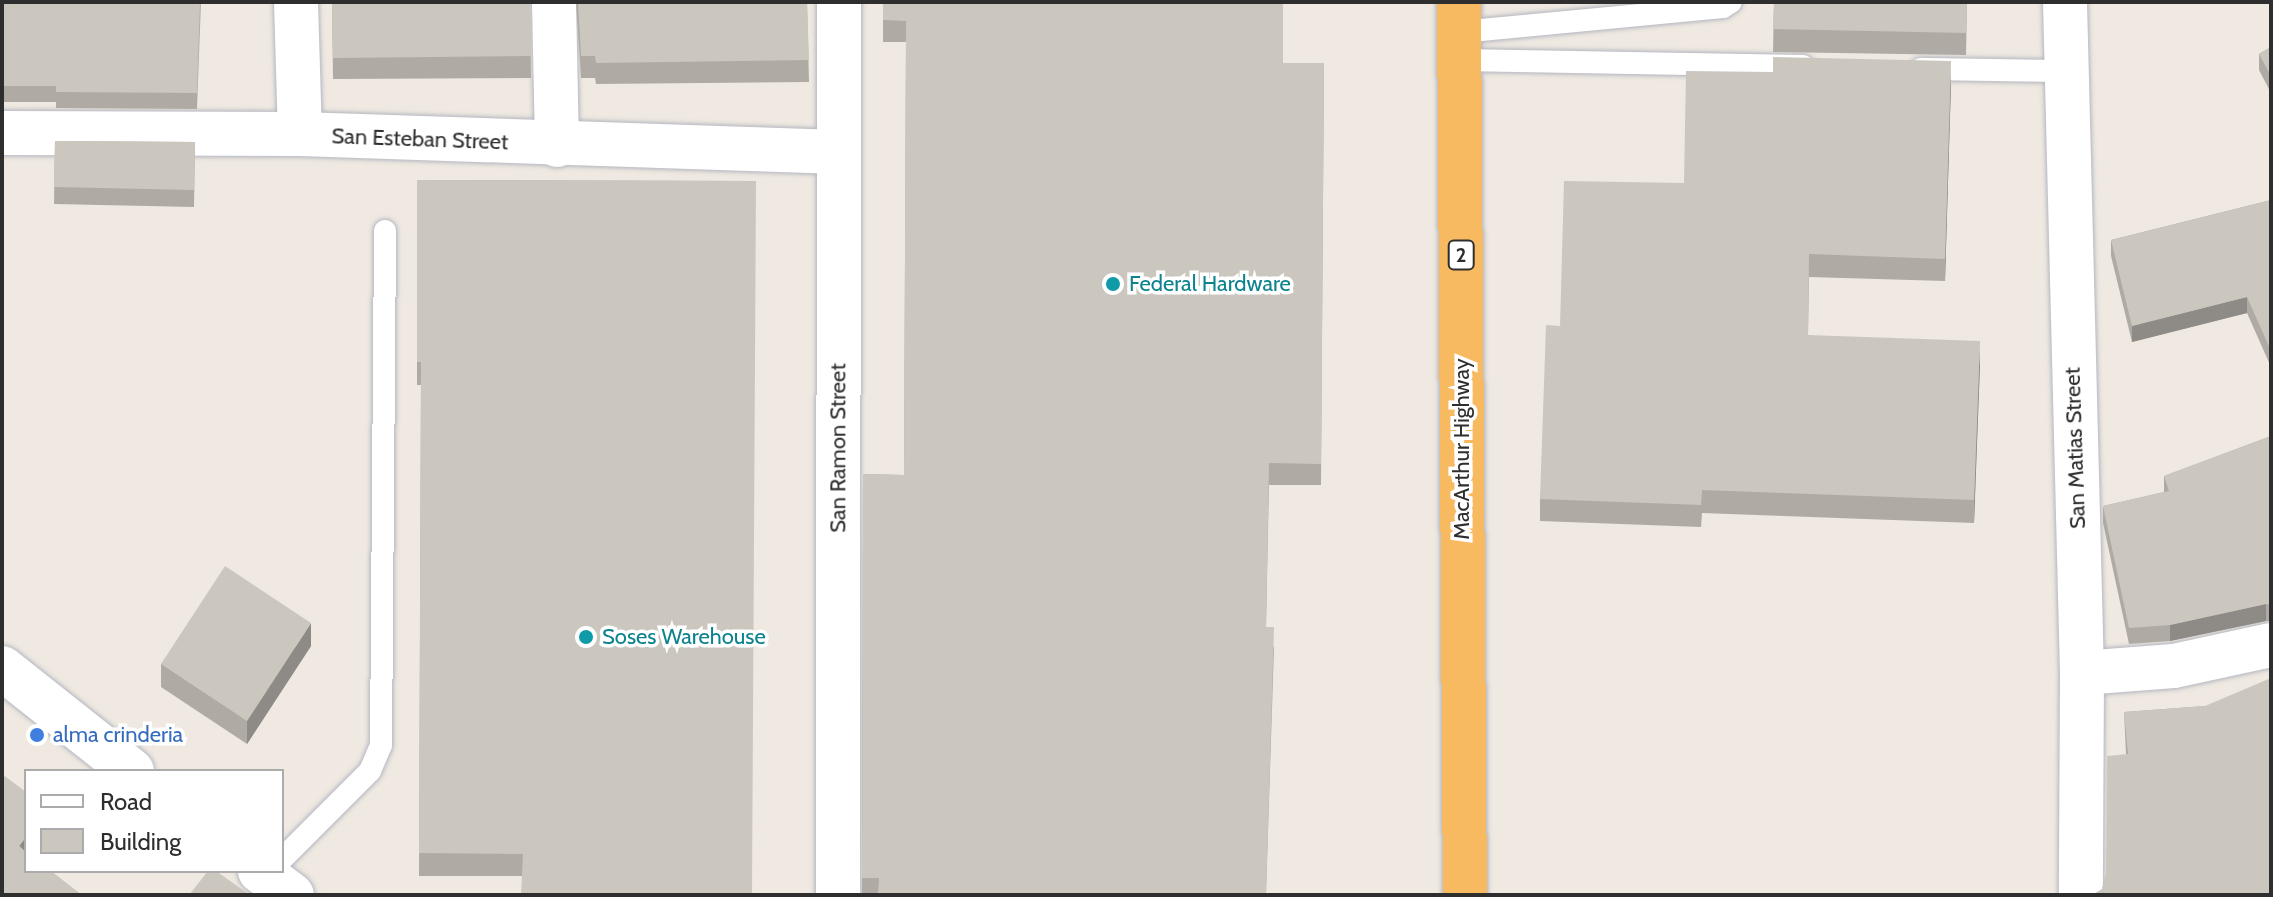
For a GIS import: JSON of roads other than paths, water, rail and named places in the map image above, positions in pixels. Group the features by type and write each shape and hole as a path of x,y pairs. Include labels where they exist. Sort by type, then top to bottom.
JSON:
{"highway":[{"name":"MacArthur Highway","path":"1460,31 1465,895"}],"street":[{"path":"296,2 300,134"},
{"path":"554,2 557,145"},
{"name":"San Ramon Street","path":"838,895 839,2"},
{"name":"San Matias Street","path":"2065,2 2064,71 2082,673 2081,895"},
{"name":"San Esteban Street","path":"2,133 300,134 557,145 839,152"},
{"path":"2082,673 2174,666 2271,645"},
{"path":"2,668 129,769"}],"lane":[{"path":"1460,31 1723,7 1731,2"},
{"path":"1460,31 1826,67"},
{"path":"1905,68 2064,71"},
{"path":"284,863 370,771 381,745 385,231"}],"place":[{"name":"Federal Hardware","path":"1113,284"},
{"name":"Soses Warehouse","path":"586,637"},
{"name":"alma crinderia","path":"37,735"}]}
